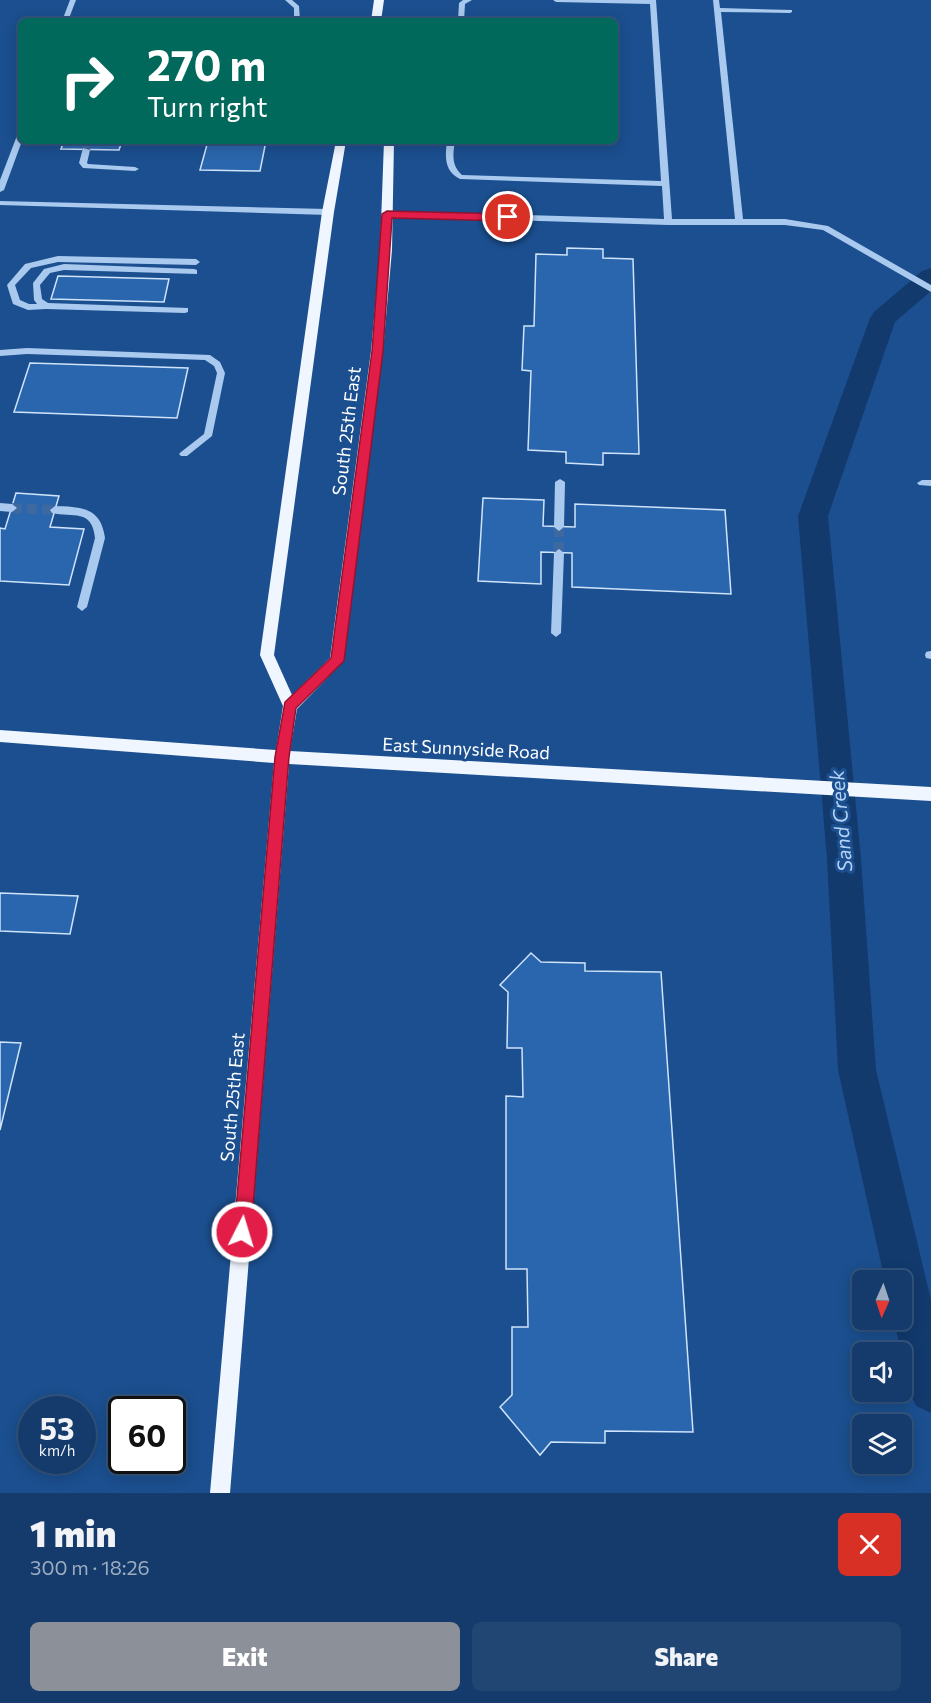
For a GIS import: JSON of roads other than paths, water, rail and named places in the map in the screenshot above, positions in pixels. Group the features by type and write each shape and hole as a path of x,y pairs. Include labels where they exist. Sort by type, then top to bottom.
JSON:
{"main road":[{"path":"376,18 379,0"},
{"path":"290,706 267,655 328,212 340,144"},
{"name":"South 25th East","path":"220,1493 282,757 290,706 337,661 377,351 387,214 389,144"},
{"name":"East Sunnyside Road","path":"0,736 282,757 931,794"}],"lane":[{"path":"66,18 73,0"},
{"path":"288,0 297,7 297,18"},
{"path":"461,18 462,3 469,0"},
{"path":"556,0 653,1 668,222"},
{"path":"716,0 739,222"},
{"path":"717,10 790,11"},
{"path":"0,190 18,143"},
{"path":"451,144 450,165 452,171 460,177 665,184"},
{"path":"86,150 83,163 86,166 135,170"},
{"path":"0,203 328,212"},
{"path":"387,214 668,222 785,222 825,228 931,289"},
{"path":"185,310 28,307 15,302 11,285 28,266 58,259 196,262"},
{"path":"46,306 38,300 36,285 47,272 64,267 194,272"},
{"path":"0,353 27,351 207,357 217,364 221,373 208,436 184,454"},
{"path":"559,526 560,482"},
{"path":"0,507 12,508"},
{"path":"55,510 80,512 92,516 100,526 100,538 82,607"},
{"path":"556,633 559,553"}],"waterway":[{"name":"Sand Creek","path":"931,277 883,318 813,516 844,859 857,1070 931,1391"}],"tunnel":[{"path":"86,150 87,144"},
{"path":"12,508 55,510"},
{"path":"559,527 559,553"}]}
